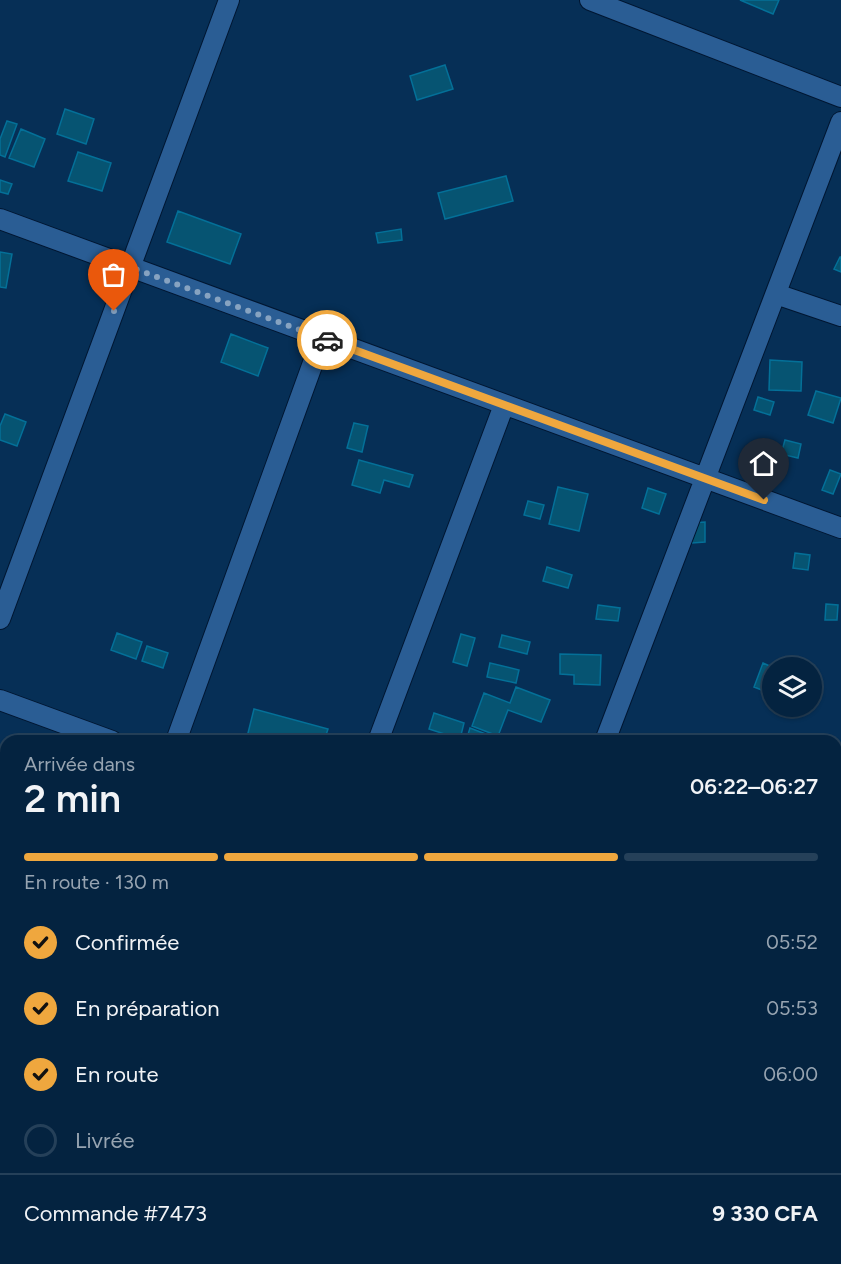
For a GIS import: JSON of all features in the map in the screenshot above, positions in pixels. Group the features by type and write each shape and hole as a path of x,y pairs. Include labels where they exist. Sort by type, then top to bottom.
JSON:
{"street":[{"path":"0,619 229,0"},
{"path":"590,0 841,97"},
{"path":"607,735 841,122"},
{"path":"0,219 841,528"},
{"path":"776,294 841,316"},
{"path":"178,735 322,338"},
{"path":"380,735 504,405"},
{"path":"0,700 96,735"}],"building":[{"path":"740,0 779,0 773,14"},
{"path":"445,65 453,89 417,100 410,76"},
{"path":"65,109 94,119 86,144 57,134"},
{"path":"7,121 17,124 5,157 0,155 0,139"},
{"path":"21,129 45,139 34,167 9,158"},
{"path":"78,152 111,163 102,191 68,181"},
{"path":"506,176 513,201 445,219 438,193"},
{"path":"0,180 12,184 8,194 0,192"},
{"path":"178,211 241,234 230,264 167,242"},
{"path":"401,229 402,240 378,243 376,233"},
{"path":"0,252 12,254 6,288 0,287"},
{"path":"841,257 841,272 834,269"},
{"path":"231,334 268,348 258,376 221,362"},
{"path":"770,360 802,362 801,391 769,390"},
{"path":"816,391 841,398 833,423 808,415"},
{"path":"758,397 774,402 770,415 754,410"},
{"path":"5,414 26,422 17,446 0,440 0,426"},
{"path":"354,423 368,426 362,452 347,448"},
{"path":"785,440 801,444 798,458 781,454"},
{"path":"359,460 413,475 409,487 384,480 380,493 352,485"},
{"path":"830,470 841,474 833,494 822,490"},
{"path":"558,487 588,494 579,531 549,524"},
{"path":"648,488 666,494 659,514 642,508"},
{"path":"528,501 544,505 540,519 524,515"},
{"path":"705,522 705,542 692,543 691,523"},
{"path":"795,553 810,555 808,570 793,568"},
{"path":"547,567 572,575 568,588 543,581"},
{"path":"826,604 838,605 837,620 825,620"},
{"path":"598,605 620,608 618,621 596,619"},
{"path":"117,633 142,642 136,659 111,650"},
{"path":"461,634 475,638 467,666 453,662"},
{"path":"502,635 530,642 527,654 499,647"},
{"path":"147,646 168,653 163,668 142,661"},
{"path":"560,654 601,655 600,685 574,684 574,675 560,674"},
{"path":"490,663 519,670 516,683 487,677"},
{"path":"762,666 762,690 754,687"},
{"path":"516,687 550,700 541,722 508,710 498,735 472,726 484,693 510,703"},
{"path":"254,709 328,729 326,735 248,735"},
{"path":"434,713 464,723 461,735 448,735 429,729"},
{"path":"470,728 488,735 468,735"}],"way so far":[{"path":"114,311 130,267 327,340"}],"route":[{"path":"327,340 764,500"}]}
